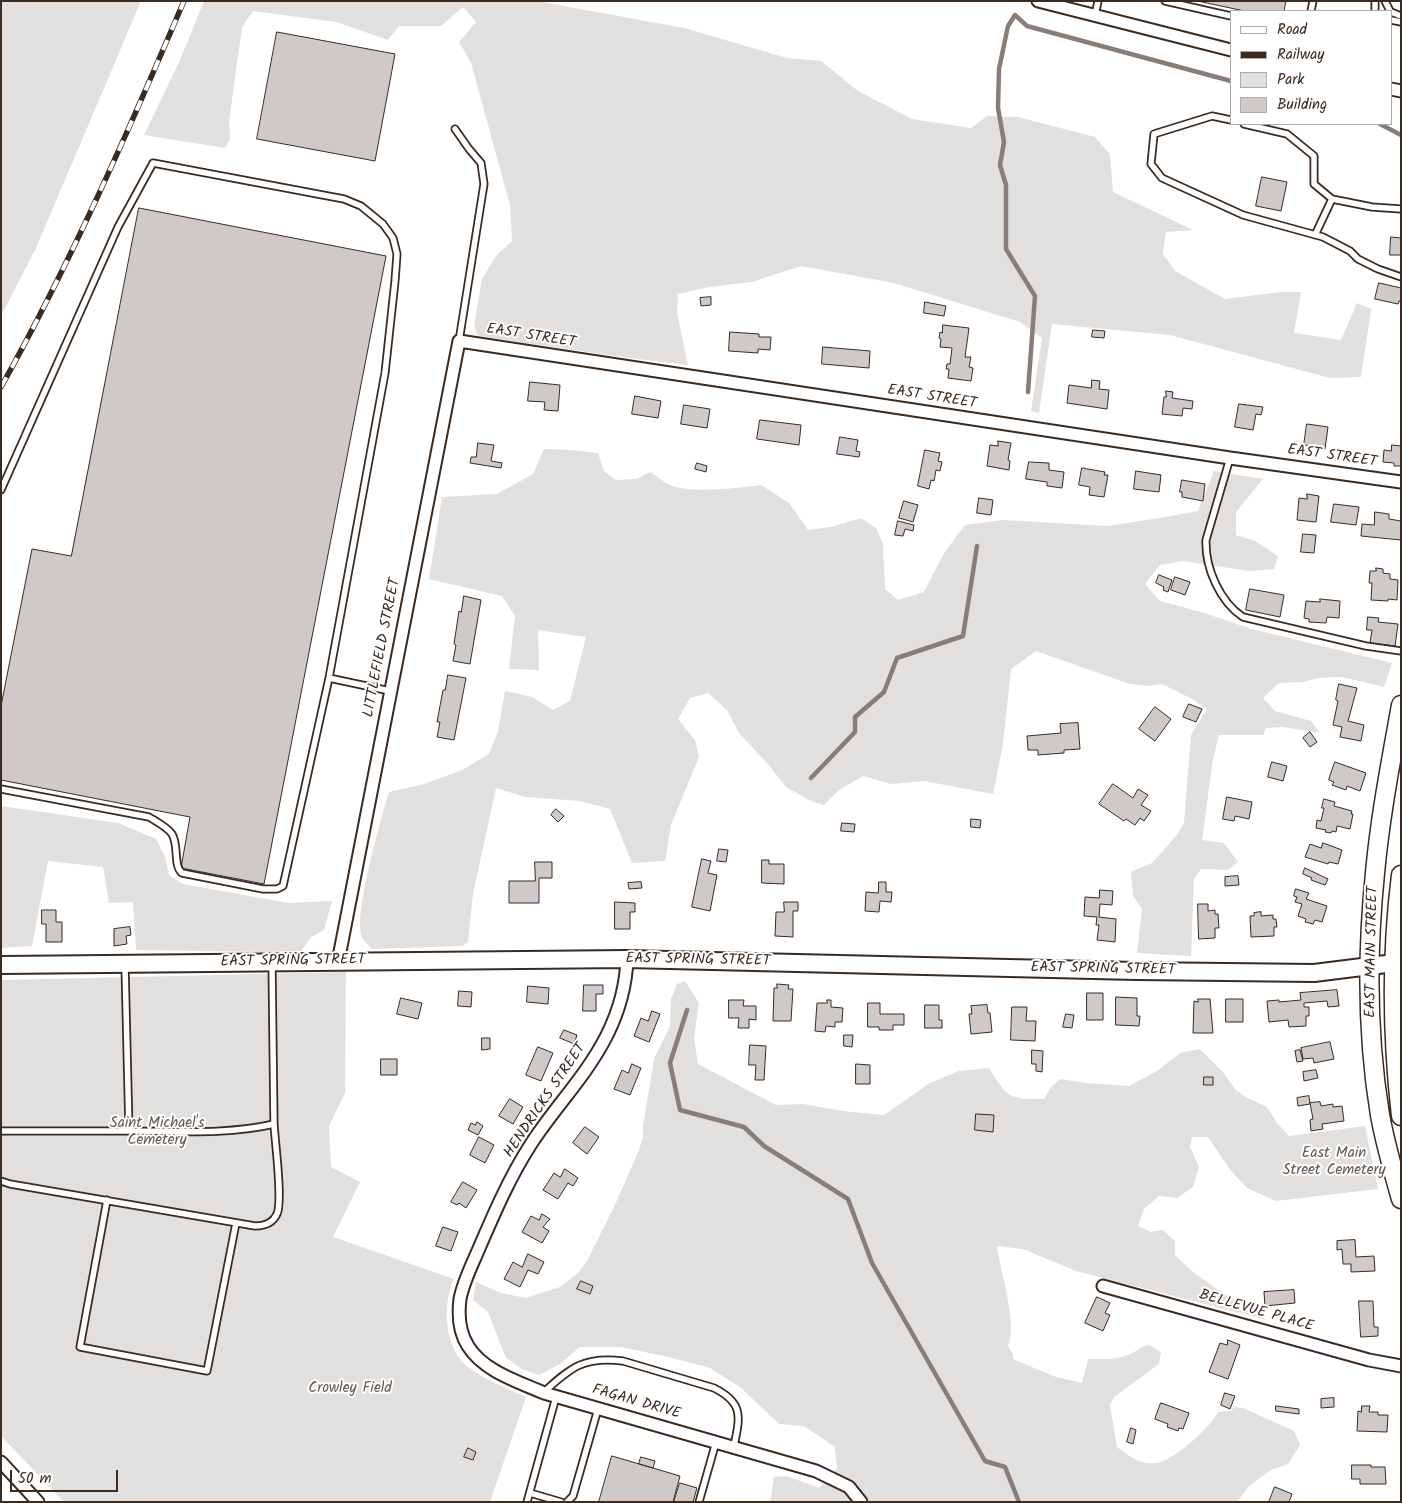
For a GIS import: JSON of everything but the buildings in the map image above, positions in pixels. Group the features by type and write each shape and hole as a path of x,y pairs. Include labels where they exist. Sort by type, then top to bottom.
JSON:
{"main road":[{"name":"EAST MAIN STREET","path":"1401,705 1398,729 1386,783 1374,874 1370,966 1372,1037 1380,1115 1386,1146 1401,1199"},
{"name":"EAST MAIN STREET","path":"1401,875 1394,994 1401,1116"},
{"name":"EAST SPRING STREET","path":"1,964 627,959 1314,973 1397,962"}],"street":[{"path":"1038,1 1230,50"},
{"name":"EAST STREET","path":"459,341 1230,458 1401,482"},
{"name":"LITTLEFIELD STREET","path":"338,962 459,341"},
{"name":"HENDRICKS STREET","path":"464,1282 490,1223 530,1145 588,1066 606,1035 618,1010 624,988 627,959"},
{"name":"FAGAN DRIVE","path":"464,1282 460,1298 459,1324 467,1345 474,1355 494,1369 516,1381 556,1397 790,1462 827,1475 849,1487 861,1502"},
{"name":"BELLEVUE PLACE","path":"1103,1286 1369,1360 1401,1366"},
{"path":"1,1462 38,1502"}],"lane":[{"path":"1095,16 1098,1"},
{"path":"1166,1 1230,16"},
{"path":"1230,120 1212,116 1154,134 1151,164 1162,178 1243,215 1315,235 1350,251 1358,259 1378,270 1401,277"},
{"path":"1248,125 1287,134 1314,156 1314,184 1332,199 1372,208 1401,208"},
{"path":"455,129 481,163 484,184 459,341"},
{"path":"1,490 118,227 153,163 338,198 361,206 383,224 392,238 397,254 385,373 329,678 283,886 280,888 263,889 182,873 177,867 177,847 173,834 149,817 1,789"},
{"path":"1315,235 1332,199"},
{"path":"1230,458 1206,540 1206,548 1211,572 1230,606 1244,617 1366,646 1401,651"},
{"path":"329,678 390,691"},
{"path":"1,1181 236,1223 262,1226 272,1221 278,1212 279,1204 274,1124 272,962"},
{"path":"125,963 129,1131"},
{"path":"1,1131 215,1131 255,1129 274,1124"},
{"path":"108,1200 80,1347 206,1371 236,1223"},
{"path":"544,1392 561,1377 583,1363 609,1359 623,1361 714,1388 727,1394 734,1401 738,1411 739,1422 734,1446"},
{"path":"527,1502 556,1397"},
{"path":"567,1502 573,1496 598,1409"},
{"path":"699,1502 716,1442"},
{"path":"530,1493 561,1502"}],"green space":[{"path":"1,1 141,1 36,248 1,316"},
{"path":"204,1 537,1 684,28 787,58 821,61 858,91 912,119 971,128 987,116 1018,117 1095,137 1110,154 1113,192 1193,230 1166,232 1163,254 1175,271 1225,299 1281,292 1301,292 1294,333 1341,340 1357,303 1371,309 1361,377 1330,378 1170,335 1052,324 1039,413 1031,411 1042,338 1020,322 894,283 801,266 752,282 709,287 678,294 677,313 688,365 478,336 474,326 482,279 496,256 512,241 510,205 471,63 459,42 476,22 463,7 441,26 399,26 388,40 336,22 253,11 242,27 229,122 230,139 225,148 144,135 180,60"},
{"path":"544,449 598,453 604,471 616,480 636,479 650,472 670,485 679,488 702,490 761,485 789,503 808,530 831,527 861,518 876,528 883,544 885,589 898,600 924,592 944,553 965,525 1003,520 1107,526 1160,518 1198,511 1214,471 1263,479 1236,512 1236,535 1255,541 1278,556 1274,569 1249,571 1183,561 1160,565 1145,584 1160,601 1252,629 1392,663 1384,687 1342,677 1319,678 1303,682 1279,683 1263,698 1275,711 1311,721 1320,733 1283,727 1266,728 1263,735 1219,735 1213,759 1202,840 1224,843 1238,862 1228,870 1201,869 1194,879 1191,956 1137,953 1142,909 1133,896 1131,872 1152,863 1177,835 1184,823 1191,735 1207,709 1162,684 1148,686 1130,684 1036,651 1011,669 1003,745 993,794 924,781 891,784 863,776 839,790 824,805 811,801 786,787 739,733 727,710 708,693 690,698 678,719 695,740 699,757 671,825 665,861 632,863 610,809 580,801 525,797 496,788 473,894 468,942 462,946 372,949 362,937 360,925 361,908 369,866 389,792 424,784 462,770 489,754 498,731 505,691 532,697 553,710 570,701 586,637 538,630 539,670 509,669 515,616 502,596 429,579 442,497 497,494 533,474"},
{"path":"1,806 118,823 156,839 165,857 169,875 183,884 288,903 332,901 324,930 311,937 301,951 136,950 133,902 109,903 103,867 48,861 32,946 1,948"},
{"name":"Saint Michael's Cemetery","path":"346,972 345,1093 329,1126 331,1167 360,1182 333,1237 454,1279 447,1305 447,1325 457,1355 479,1374 526,1397 490,1502 64,1502 1,1436 1,980"},
{"name":"East Main Street Cemetery","path":"685,981 699,1003 694,1038 698,1064 776,1105 803,1104 842,1111 884,1115 930,1083 959,1071 989,1068 1000,1086 1010,1095 1022,1098 1044,1099 1051,1087 1060,1079 1129,1086 1157,1071 1180,1053 1200,1049 1222,1071 1236,1090 1247,1098 1267,1107 1277,1123 1289,1136 1365,1126 1378,1189 1276,1201 1247,1188 1231,1171 1208,1137 1192,1137 1190,1147 1199,1167 1193,1187 1177,1198 1159,1196 1144,1209 1138,1226 1151,1232 1163,1230 1175,1241 1175,1255 1185,1265 1219,1290 1267,1320 1076,1271 1023,1249 997,1246 1010,1311 1011,1336 1008,1346 1013,1354 1013,1359 1053,1376 1082,1383 1088,1359 1118,1358 1149,1345 1161,1352 1159,1364 1114,1397 1110,1405 1117,1447 1121,1450 1145,1463 1163,1461 1190,1443 1208,1426 1218,1412 1231,1411 1234,1407 1243,1408 1294,1431 1300,1445 1288,1464 1271,1470 1249,1486 1237,1502 770,1502 774,1477 787,1476 819,1488 837,1468 835,1447 804,1426 779,1424 740,1387 710,1368 621,1347 580,1347 560,1364 539,1375 522,1369 506,1358 488,1312 473,1300 476,1282 501,1293 526,1298 560,1287 578,1273 587,1261 614,1207 639,1150 643,1137 643,1126 654,1059 670,1026 671,999 677,984"}],"waterway":[{"path":"1028,392 1035,296 1006,249 1006,185 1000,165 1004,142 998,108 999,69 1008,26 1015,15 1027,26 1230,81"},
{"path":"1382,125 1401,135"},
{"path":"811,778 855,732 855,717 884,692 897,658 963,636 977,546"},
{"path":"687,1010 670,1063 680,1110 744,1127 764,1146 848,1199 872,1263 985,1461 1005,1467 1019,1502"}],"railway":[{"path":"1,387 75,244 120,148 184,1"}],"park label":[{"name":"Crowley Field","path":"350,1389"}]}
